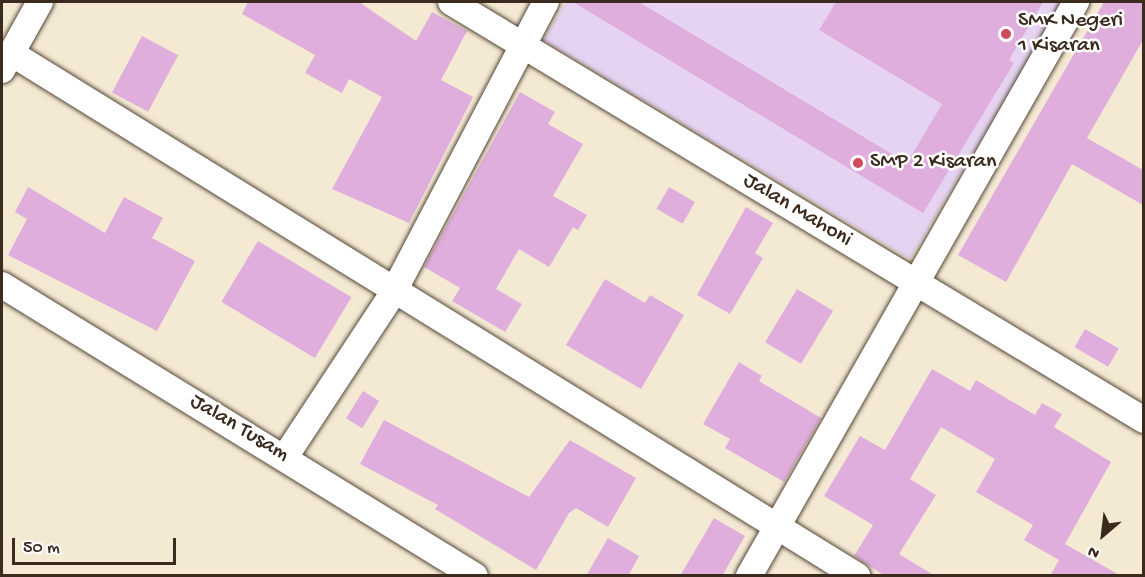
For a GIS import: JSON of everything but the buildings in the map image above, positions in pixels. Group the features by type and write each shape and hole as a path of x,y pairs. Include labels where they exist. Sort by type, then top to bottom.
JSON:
{"street":[{"path":"40,2 6,62 393,292 857,576"},
{"name":"Jalan Mahoni","path":"451,2 1143,420"},
{"path":"285,457 393,292 521,43 546,2"},
{"path":"749,576 1076,2"},
{"name":"Jalan Tusam","path":"2,285 475,576"}],"shaded area":[{"name":"SMP 2 Kisaran","path":"566,2 1063,2 910,259 543,40"}],"place":[{"name":"SMK Negeri 1 Kisaran","path":"1006,34"},
{"name":"SMP 2 Kisaran","path":"858,163"}]}
